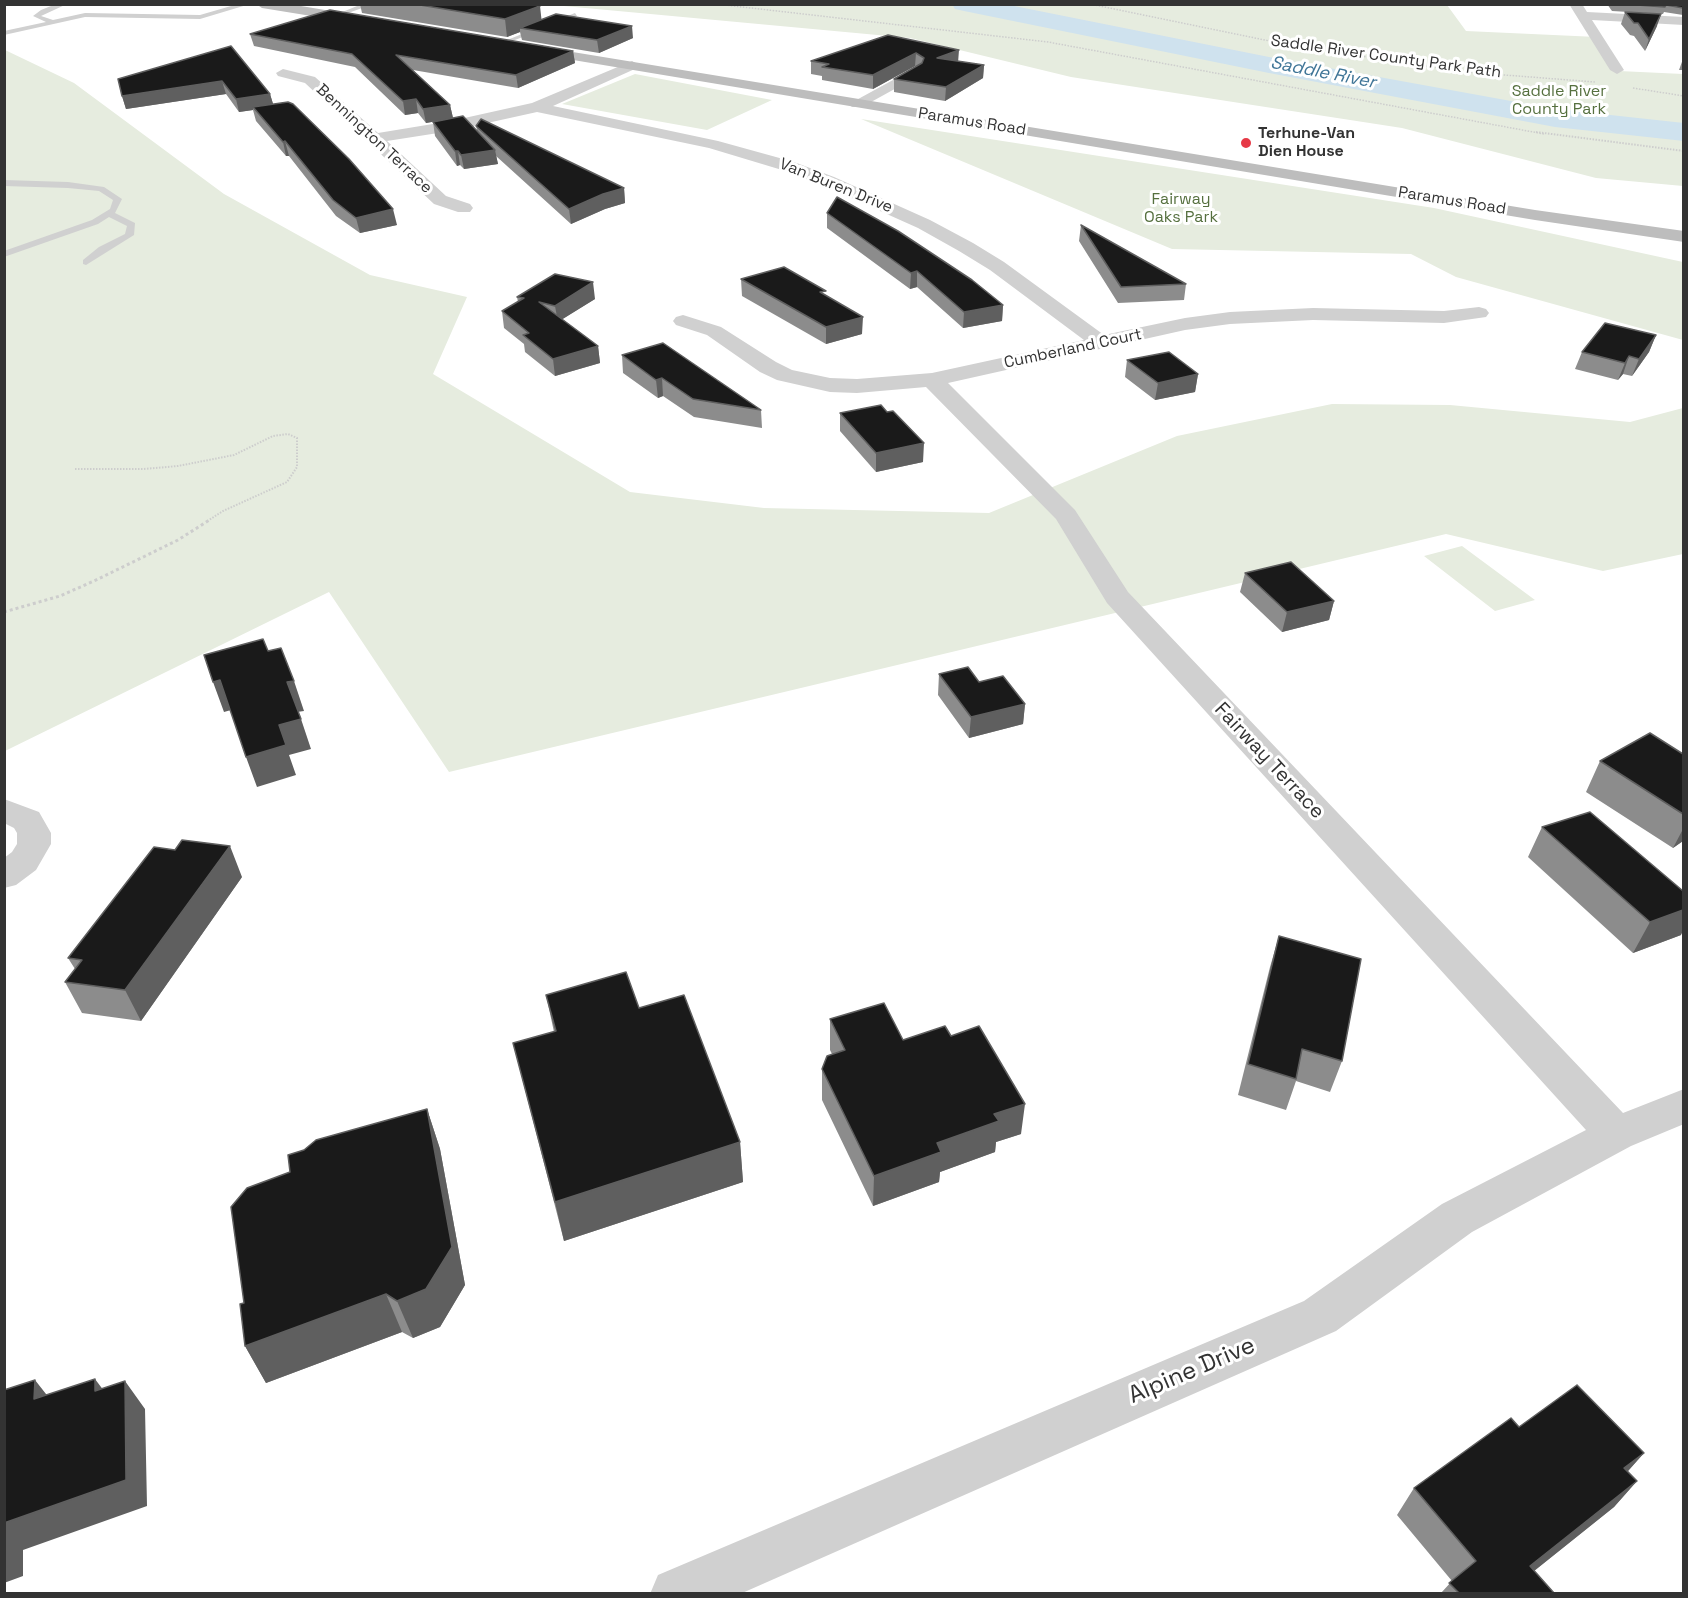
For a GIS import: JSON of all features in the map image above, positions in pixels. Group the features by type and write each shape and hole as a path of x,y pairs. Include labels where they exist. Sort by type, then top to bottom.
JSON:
{"main road":[{"path":"262,4 383,23"},
{"name":"Paramus Road","path":"482,41 1535,215 1683,237"}],"street":[{"path":"1579,10 1683,21"},
{"path":"1579,10 1617,70"},
{"path":"375,138 472,122 537,107 632,65"},
{"path":"857,104 915,72"},
{"name":"Bennington Terrace","path":"283,73 310,80 440,200 464,208"},
{"name":"Van Buren Drive","path":"537,107 712,144 788,166 838,185 924,224 966,247 1101,343"},
{"name":"Cumberland Court","path":"683,321 714,331 768,367 805,381 857,386 932,380 1185,324 1253,316 1313,314 1444,317 1479,313"},
{"name":"Fairway Terrace","path":"932,380 1066,515 1117,597 1616,1134"},
{"path":"4,810 27,820 34,833 34,844 24,861 4,876"},
{"name":"Alpine Drive","path":"677,1593 1320,1316 1456,1218 1616,1134 1683,1106"}],"lane":[{"path":"51,21 36,16 63,4"},
{"path":"4,33 80,16 120,14 200,17 247,4"},
{"path":"338,15 370,4"},
{"path":"80,16 106,8"},
{"path":"500,44 575,15"},
{"path":"4,183 68,185 101,189 118,199 114,210 107,214 71,231 4,254"},
{"path":"86,262 102,249 129,235 132,225 123,219 107,214"}],"path":[{"path":"716,4 1048,42 1550,135 1683,151"},
{"name":"Saddle River County Park Path","path":"1090,4 1300,46 1466,72 1601,83"},
{"path":"1624,87 1683,96"},
{"path":"4,612 60,596 94,581 178,540 223,511 287,482 297,467 297,438 288,434 273,436 234,455 178,466 144,469 75,469"}],"green space":[{"name":"Saddle River County Park","path":"553,5 1447,5 1466,31 1597,37 1619,71 1683,74 1683,186 1596,178 1402,128 1071,77 910,38"},
{"path":"5,50 74,83 224,194 370,275 467,297 433,374 630,492 764,508 989,513 1177,436 1332,404 1450,405 1630,422 1683,408 1683,554 1603,571 1446,534 449,772 329,592 5,751"},
{"path":"635,74 772,100 707,130 562,104"},
{"name":"Fairway Oaks Park","path":"861,119 1434,208 1683,262 1683,340 1456,277 1411,254 1172,249"},
{"path":"1462,546 1535,600 1495,611 1424,556"}],"building":[{"path":"414,4 530,4 540,6 505,19"},
{"path":"1623,4 1683,4 1683,8 1666,5 1665,7"},
{"path":"330,10 573,51 516,75 396,55 450,105 423,109 416,99 403,101 352,54 250,34"},
{"path":"1625,12 1661,14 1649,39 1638,23 1634,23"},
{"path":"556,14 632,26 597,40 520,28"},
{"path":"888,35 959,50 937,58 984,65 946,87 894,79 922,63 924,58 916,53 873,75 822,67 829,64 811,61"},
{"path":"231,46 270,94 236,99 222,81 122,96 118,79"},
{"path":"288,102 293,104 349,159 393,209 356,218 333,200 285,141 283,142 253,107"},
{"path":"463,116 495,150 461,155 455,151 433,122"},
{"path":"481,119 624,188 603,194 569,209 476,126"},
{"path":"837,197 898,231 972,280 1003,305 964,312 917,271 911,273 827,213"},
{"path":"1081,225 1186,284 1121,287"},
{"path":"784,267 826,291 820,292 863,317 826,327 741,279"},
{"path":"555,274 593,282 555,306 539,302 598,346 553,359 523,335 529,333 502,311 524,298 517,297"},
{"path":"1605,323 1656,335 1639,359 1629,356 1625,363 1582,352"},
{"path":"663,343 761,410 693,399 662,378 656,380 622,355"},
{"path":"1169,352 1198,374 1158,383 1127,360"},
{"path":"881,405 887,412 893,411 924,443 876,453 840,413"},
{"path":"1291,562 1334,601 1287,612 1245,573"},
{"path":"263,639 268,651 281,648 294,681 287,682 301,719 279,725 286,745 246,757 220,680 213,682 204,655"},
{"path":"968,667 979,682 1003,676 1025,704 971,717 939,674"},
{"path":"1650,733 1683,754 1683,814 1600,761"},
{"path":"1590,812 1683,891 1683,910 1650,922 1542,827"},
{"path":"182,840 230,846 125,990 65,982 82,960 68,958 154,847 175,850"},
{"path":"1279,936 1361,959 1342,1061 1302,1049 1296,1079 1248,1064"},
{"path":"626,972 639,1008 684,995 740,1142 555,1202 513,1043 556,1031 546,995"},
{"path":"884,1003 903,1040 945,1026 951,1036 979,1026 1025,1104 994,1114 999,1121 937,1143 941,1152 874,1176 822,1069 827,1056 845,1050 830,1019"},
{"path":"427,1109 452,1247 426,1289 397,1301 386,1294 245,1346 240,1304 244,1303 231,1207 247,1188 290,1172 288,1155 304,1150 316,1140"},
{"path":"95,1379 95,1391 125,1381 126,1480 4,1523 4,1390 35,1380 34,1399"},
{"path":"1577,1385 1644,1453 1624,1468 1637,1481 1530,1566 1554,1593 1459,1593 1449,1583 1476,1561 1414,1488 1511,1418 1519,1427"}],"waterway":[{"name":"Saddle River","path":"964,4 1269,65 1555,118 1684,132"}],"place":[{"name":"Terhune-Van Dien House","path":"1246,143"}]}
